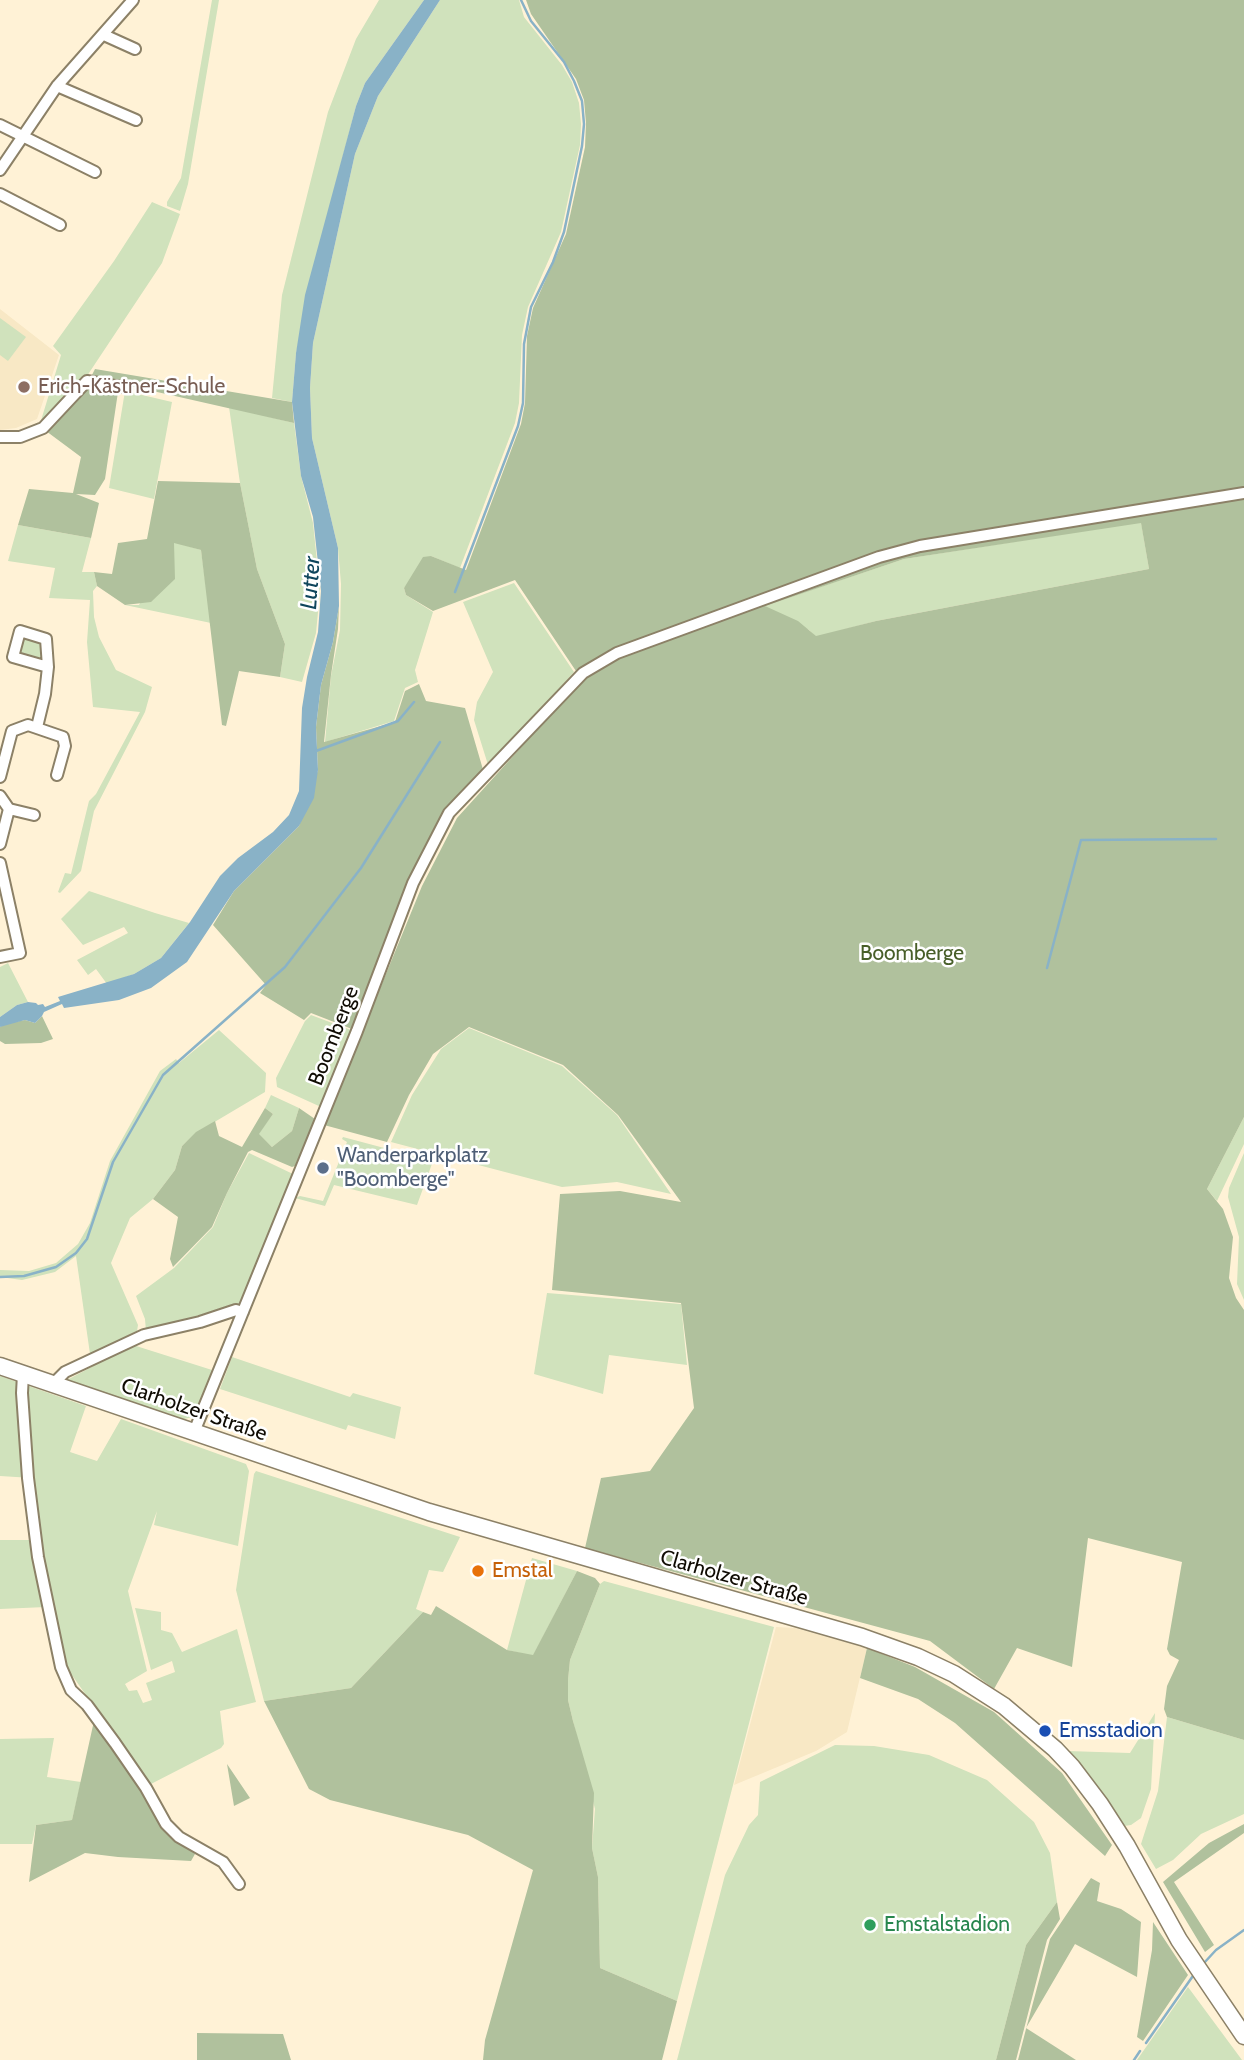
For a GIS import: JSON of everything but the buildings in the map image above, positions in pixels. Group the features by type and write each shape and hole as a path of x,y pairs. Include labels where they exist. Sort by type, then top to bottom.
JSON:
{"street":[{"path":"0,170 57,86 133,0"},
{"path":"104,35 135,48"},
{"path":"57,86 136,120"},
{"path":"0,125 95,172"},
{"path":"0,194 61,225"},
{"path":"0,437 20,436 43,428 87,381 120,387"},
{"name":"Boomberge","path":"194,1432 357,1031 413,883 449,813 583,673 617,653 867,562 920,546 1244,493"},
{"path":"37,727 46,694 48,667"},
{"path":"0,777 12,731 28,725 58,734 65,740 57,775"},
{"path":"0,796 9,809 34,816"},
{"path":"0,844 9,809"},
{"path":"0,863 20,953 0,957"},
{"name":"Clarholzer Straße","path":"53,1384 65,1372 144,1335 200,1322 236,1310 243,1312"},
{"name":"Clarholzer Straße","path":"0,1366 442,1516 862,1637 918,1657 954,1674 1004,1706 1055,1749 1072,1768 1100,1804 1127,1846 1180,1940 1244,2036"},
{"path":"23,1374 23,1405 36,1544 61,1667 71,1690 87,1705 115,1743 146,1788 166,1824 179,1837 223,1862 239,1884"}],"shaded area":[{"name":"Erich-Kästner-Schule","path":"0,309 59,355 37,419 16,428 0,430"},
{"path":"776,1627 795,1628 867,1648 847,1732 816,1751 734,1785"}],"green space":[{"path":"212,0 219,0 188,184 180,211 167,206 167,202 181,178"},
{"path":"379,0 424,0 365,83 356,106 296,353 292,402 272,398 282,295 328,112 356,39"},
{"path":"440,0 519,0 524,17 572,82 579,103 580,145 561,232 528,307 522,335 519,403 515,423 460,568 431,556 404,588 406,595 433,612 415,670 418,682 405,688 394,721 325,742 331,676 340,630 341,584 338,548 312,438 310,388 313,343 355,154 378,96"},
{"name":"Boomberge","path":"526,0 1244,0 1244,1117 1207,1189 1223,1209 1233,1237 1229,1278 1236,1298 1244,1310 1244,1740 1167,1717 1164,1709 1167,1686 1179,1660 1170,1655 1167,1649 1182,1562 1088,1538 1072,1667 1017,1648 994,1689 930,1641 585,1548 601,1478 650,1471 694,1408 681,1303 552,1290 560,1194 620,1191 681,1202 618,1115 563,1065 469,1027 433,1054 409,1095 387,1142 324,1125 422,886 457,818 582,680 515,580 433,611 406,595 404,588 423,557 431,556 466,570 521,424 525,403 527,336 533,308 566,234 585,147 584,100 576,79 531,14","holes":["1141,523 1149,569 876,621 816,636 798,621 765,606 904,559"]},
{"path":"152,202 180,214 162,263 85,379 39,427 61,355 53,346 114,261"},
{"path":"0,318 26,337 8,361 0,355"},
{"path":"95,369 292,402 294,423 91,377"},
{"path":"86,386 118,392 105,479 95,495 76,494 99,503 91,538 18,525 29,489 73,493 81,457 46,431"},
{"path":"125,391 172,402 154,499 109,488"},
{"path":"229,407 294,423 301,476 313,523 320,591 316,633 302,682 280,677 285,644 257,569 240,483"},
{"path":"158,481 240,483 257,569 285,644 280,677 239,671 226,726 222,725 201,550 174,543 175,579 151,602 125,605 97,586 94,572 112,574 118,543 147,539"},
{"path":"1141,522 1149,569 876,621 816,637 809,630 764,606 904,559"},
{"path":"18,525 91,538 82,572 94,572 97,586 93,591 94,617 99,637 116,670 152,687 145,712 94,811 81,871 60,893 58,892 65,873 71,874 89,801 96,794 140,712 93,707 87,642 90,600 49,598 55,568 8,561"},
{"path":"174,542 201,550 211,623 125,605 139,605"},
{"path":"514,583 574,672 489,768 474,720 477,702 493,672 463,602"},
{"path":"339,606 324,742 395,722 405,691 419,684 426,701 465,708 484,773 446,811 409,883 352,1029 311,1013 304,1020 260,993 266,985 213,925 234,891 299,826 318,770 316,727 321,685 333,642"},
{"path":"28,638 38,640 44,646 45,656 40,660 21,655 19,651 22,641"},
{"path":"89,891 189,923 161,958 134,974 107,984 96,969 88,975 77,960 128,933 124,927 83,945 61,919"},
{"path":"8,963 28,1002 17,1005 0,1017 0,967"},
{"path":"311,1015 351,1030 321,1107 277,1087 276,1078 305,1021"},
{"path":"42,1016 53,1039 41,1043 5,1044 0,1041 0,1027 5,1024 25,1020 35,1023"},
{"path":"469,1028 562,1066 617,1115 671,1194 617,1182 562,1187 391,1142 412,1095 441,1049"},
{"path":"219,1030 266,1073 265,1092 196,1133 182,1146 175,1170 153,1199 130,1218 111,1263 138,1325 137,1331 90,1354 76,1256 55,1272 22,1280 0,1277 0,1270 29,1271 56,1263 78,1244 90,1223 110,1161 160,1071 176,1059 179,1063"},
{"path":"271,1095 299,1108 292,1131 272,1147 258,1134 273,1114 265,1108"},
{"path":"265,1108 273,1114 259,1134 272,1147 292,1131 299,1108 315,1119 295,1166 252,1150 248,1152 212,1227 173,1267 170,1259 178,1217 153,1199 175,1170 182,1146 196,1132 215,1121 219,1136 242,1147"},
{"path":"1244,1117 1244,1144 1217,1201 1207,1189"},
{"path":"343,1137 433,1161 417,1205 334,1185 325,1206 295,1198 300,1196 323,1201 347,1142"},
{"path":"249,1153 293,1174 245,1295 236,1307 146,1331 145,1319 136,1296 174,1268 213,1227 227,1193"},
{"path":"1244,1153 1244,1300 1237,1284 1239,1237 1228,1197 1229,1188"},
{"path":"547,1293 681,1304 687,1365 609,1355 603,1394 534,1374"},
{"path":"133,1345 212,1370 193,1417 184,1419 67,1380"},
{"path":"232,1357 350,1397 353,1393 401,1407 395,1439 348,1425 346,1430 220,1389"},
{"path":"0,1376 86,1406 70,1452 97,1461 121,1419 246,1464 249,1471 238,1546 154,1525 157,1511 128,1591 147,1671 125,1684 129,1691 137,1690 143,1703 152,1700 146,1683 175,1672 172,1661 151,1670 135,1608 161,1612 161,1630 172,1633 182,1652 237,1629 256,1702 220,1711 224,1744 221,1748 149,1785 67,1668 39,1540 32,1478 0,1476"},
{"path":"256,1471 460,1537 443,1572 429,1570 416,1609 423,1612 351,1688 264,1701 236,1590"},
{"path":"0,1540 32,1540 46,1607 0,1609"},
{"path":"532,1558 577,1571 533,1656 507,1650"},
{"path":"577,1571 595,1578 600,1584 570,1660 568,1700 594,1793 592,1848 598,1877 600,1968 677,2001 662,2060 483,2060 485,2040 533,1870 468,1835 330,1800 309,1789 264,1701 351,1688 423,1612 431,1615 436,1606 507,1650 533,1655"},
{"path":"604,1581 774,1627 677,2001 600,1968 598,1877 592,1848 595,1809 568,1700 568,1680 570,1660 600,1584"},
{"path":"867,1648 915,1667 994,1712 1062,1773 1112,1845 1105,1856 955,1723 918,1699 860,1678"},
{"path":"1155,1713 1151,1789 1141,1818 1124,1826 1067,1751 1130,1753"},
{"path":"1167,1717 1244,1740 1244,1814 1201,1834 1173,1860 1156,1869 1141,1844 1158,1791"},
{"path":"94,1721 177,1841 195,1854 191,1861 85,1853 29,1882 36,1825 72,1820"},
{"path":"54,1738 47,1777 81,1782 72,1820 36,1825 32,1844 0,1844 0,1739"},
{"name":"Emstalstadion","path":"835,1745 874,1746 929,1755 987,1780 1034,1822 1050,1853 1057,1902 1026,1945 996,2060 677,2060 725,1875 749,1825 758,1815 760,1782"},
{"path":"227,1764 250,1798 234,1806"},
{"path":"1244,1824 1244,1833 1174,1882 1214,1945 1205,1952 1163,1882 1209,1843"},
{"path":"1091,1878 1100,1883 1097,1901 1121,1909 1141,1922 1137,1977 1075,1944 1026,2027 1050,1939"},
{"path":"1057,1902 1060,1919 1047,1940 1016,2060 996,2060 1026,1945"},
{"path":"1153,1922 1188,1975 1143,2041 1137,2037 1152,1950"},
{"path":"1188,1987 1242,2060 1137,2060"},
{"path":"1026,2028 1076,2060 1018,2060"},
{"path":"197,2033 283,2034 291,2060 197,2060"}],"water":[{"path":"424,0 440,0 378,96 355,154 313,343 310,388 312,438 338,548 339,606 333,642 321,685 316,727 318,770 314,798 299,826 234,891 187,962 151,988 119,1000 64,1008 62,1004 44,1012 35,1023 25,1020 0,1027 0,1017 17,1005 28,1002 43,1004 45,1007 60,1001 58,997 134,974 161,958 190,922 220,876 238,858 273,832 289,815 299,791 302,708 318,632 321,591 313,517 301,476 292,402 305,295 356,106 365,83"}],"waterway":[{"path":"455,592 518,426 523,403 524,344 531,307 564,232 582,146 582,101 574,81 564,62 531,21 521,0"},
{"path":"316,751 398,721 414,702"},
{"path":"0,1277 24,1276 56,1267 76,1253 87,1239 113,1162 163,1075 285,967 361,868 440,742"},
{"path":"1047,968 1081,840 1216,839"},
{"path":"1204,1963 1216,1950 1244,1930"},
{"path":"1146,2043 1195,1973"},
{"path":"1134,2060 1140,2051"}],"place":[{"name":"Erich-Kästner-Schule","path":"24,387"},
{"name":"Wanderparkplatz \"Boomberge\"","path":"323,1168"},
{"name":"Emstal","path":"478,1571"},
{"name":"Emsstadion","path":"1045,1731"},
{"name":"Emstalstadion","path":"870,1925"}],"water label":[{"name":"Lutter","path":"311,583"}]}
